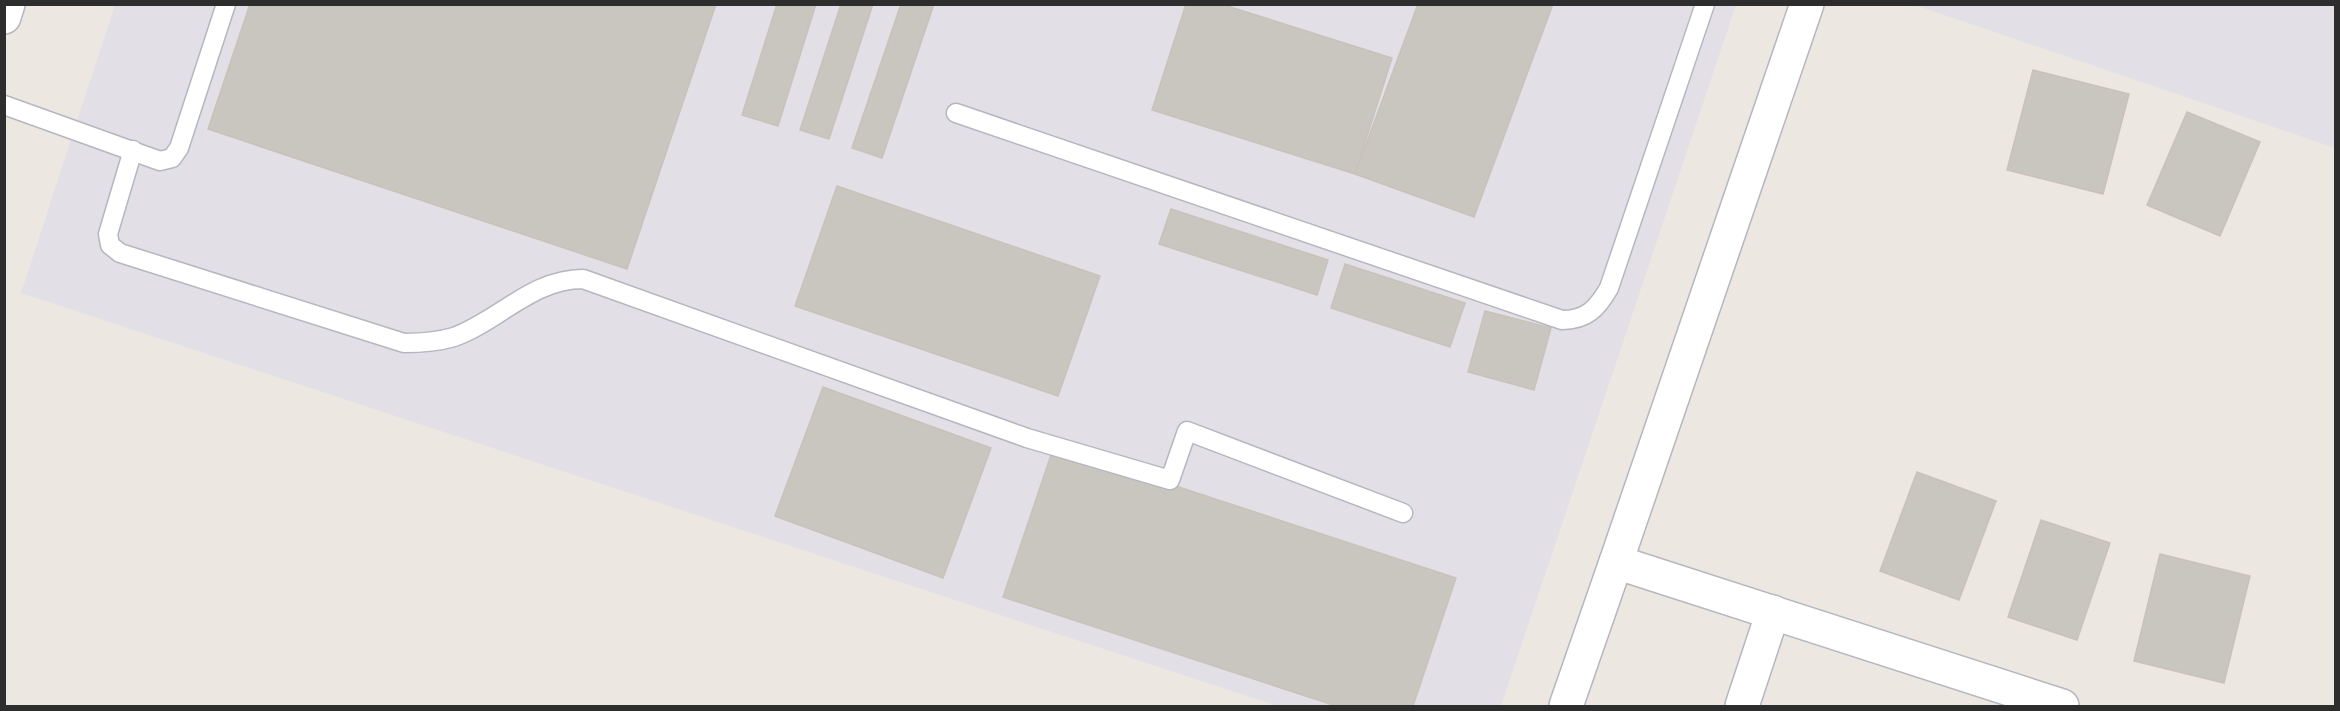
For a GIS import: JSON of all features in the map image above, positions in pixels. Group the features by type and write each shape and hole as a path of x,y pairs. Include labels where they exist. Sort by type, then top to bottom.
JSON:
{"street":[{"path":"4,17 8,4"},
{"path":"1566,706 1807,4"},
{"path":"1616,562 2062,706"},
{"path":"1742,706 1773,612"}],"lane":[{"path":"4,105 160,161 172,158 179,147 226,4"},
{"path":"956,113 1562,320 1577,320 1602,301 1609,288 1705,4"},
{"path":"133,150 108,234 110,246 120,254 404,343 430,343 456,336 545,285 563,279 584,279 1027,438 1170,480 1188,431 1404,513"}],"shaded area":[{"path":"115,5 1736,5 1501,706 1277,706 21,293"},
{"path":"1915,5 2335,5 2335,148"}],"building":[{"path":"250,4 716,4 627,269 208,129"},
{"path":"777,4 816,4 778,126 742,115"},
{"path":"841,4 873,4 829,139 800,130"},
{"path":"901,4 934,4 882,158 852,148"},
{"path":"1186,4 1221,4 1392,58 1355,174 1152,110"},
{"path":"1418,4 1553,4 1474,217 1355,174"},
{"path":"2033,70 2129,94 2103,194 2007,170"},
{"path":"2187,112 2260,142 2220,236 2147,205"},
{"path":"837,186 1100,276 1058,396 795,306"},
{"path":"1171,209 1328,260 1317,295 1159,244"},
{"path":"1345,264 1465,303 1450,347 1331,308"},
{"path":"1485,311 1551,328 1534,390 1468,372"},
{"path":"823,387 991,448 943,578 775,516"},
{"path":"1054,446 1456,578 1413,706 1336,706 1003,597"},
{"path":"1917,472 1996,501 1959,600 1880,571"},
{"path":"2041,520 2110,543 2077,640 2008,617"},
{"path":"2160,554 2250,576 2224,683 2134,661"}]}
